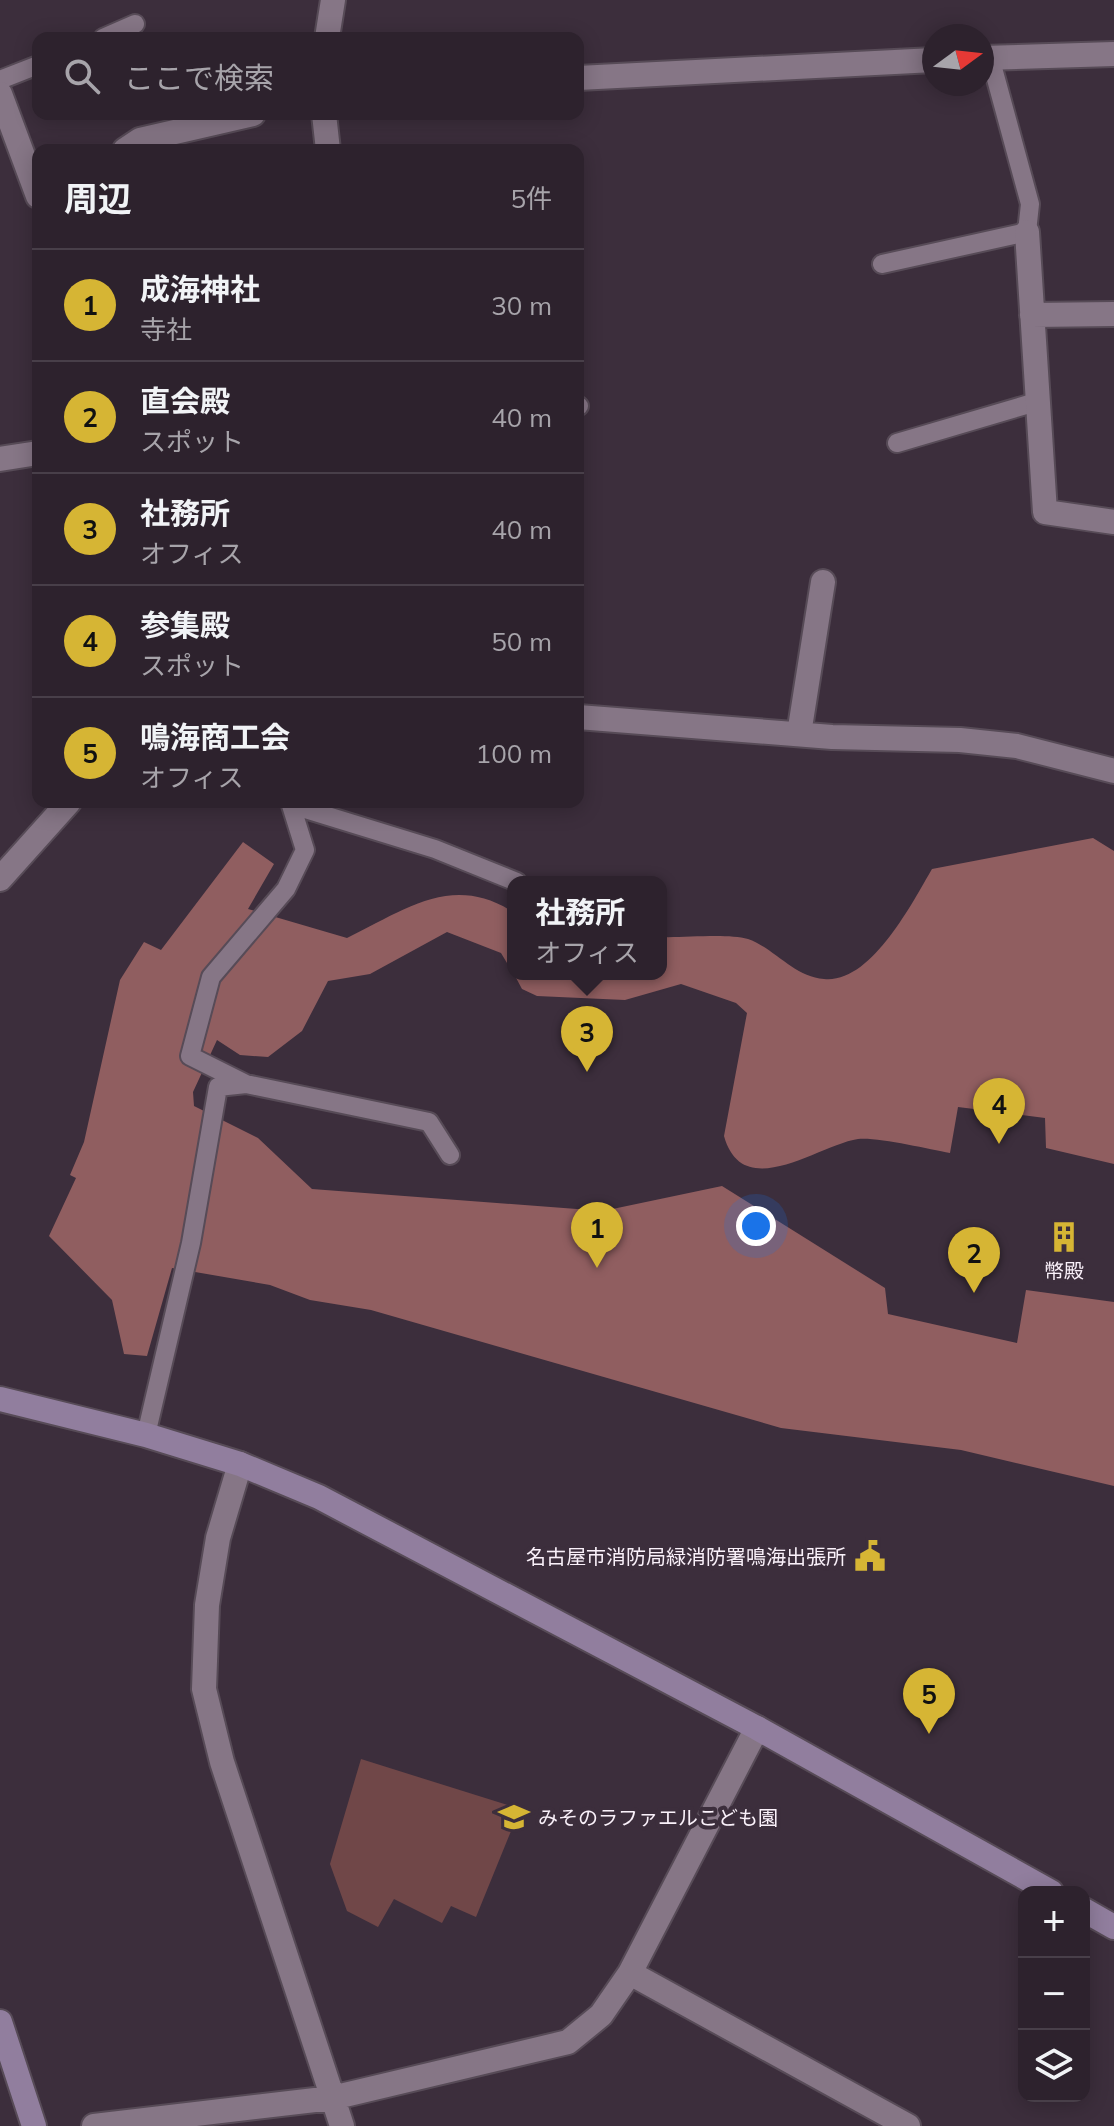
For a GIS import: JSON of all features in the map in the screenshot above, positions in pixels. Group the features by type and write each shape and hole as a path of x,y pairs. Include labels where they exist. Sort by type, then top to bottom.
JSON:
{"street":[{"path":"328,32 333,0"},
{"path":"994,58 1114,54"},
{"path":"584,78 922,61"},
{"path":"0,94 32,179"},
{"path":"134,144 227,120"},
{"path":"325,120 327,144"},
{"path":"1027,232 1045,512 1114,522"},
{"path":"1032,315 1114,314"},
{"path":"0,459 32,454"},
{"path":"799,734 823,582"},
{"path":"584,717 799,734 960,740 1017,746 1114,771"},
{"path":"0,879 64,808"},
{"path":"0,1399 146,1435 240,1464 319,1497 757,1728 1040,1886"},
{"path":"240,1464 218,1538 207,1605 204,1689 222,1762 342,2126"},
{"path":"94,2126 332,2098 568,2042 601,2015 630,1973 757,1728"},
{"path":"1090,1913 1114,1927"},
{"path":"630,1973 908,2126"},
{"path":"0,2022 34,2126"}],"lane":[{"path":"117,32 135,24"},
{"path":"0,80 32,67"},
{"path":"882,264 1027,232 1030,204 994,85"},
{"path":"897,443 1036,402"},
{"path":"292,808 305,850 286,889 211,977 190,1056 246,1084 429,1122 450,1155"},
{"path":"307,808 435,849 507,878"},
{"path":"146,1435 191,1243 218,1087 246,1084"}],"shaded area":[{"path":"1093,838 1114,851 1114,1164 1046,1148 1045,1118 958,1107 950,1153 890,1141 858,1139 783,1165 764,1168 747,1166 734,1156 724,1136 747,1013 736,1003 681,984 625,1000 537,996 522,989 517,980 667,980 667,937 717,936 739,937 758,943 813,977 841,977 858,969 888,939 932,869"},
{"path":"243,842 274,864 248,909 347,938 409,907 449,896 469,896 507,909 507,963 501,953 447,932 370,974 328,981 302,1031 268,1057 240,1055 217,1040 193,1092 194,1106 258,1138 312,1189 603,1211 722,1186 885,1288 888,1314 1017,1343 1026,1290 1114,1302 1114,1486 961,1450 781,1428 371,1310 310,1300 270,1285 172,1268 147,1356 124,1354 112,1300 49,1236 76,1178 70,1175 84,1142 120,980 144,942 161,950"},
{"path":"361,1759 520,1809 476,1917 451,1906 442,1923 394,1899 378,1927 347,1911 330,1864"}],"place":[{"name":"社務所","path":"587,1072"},
{"name":"参集殿","path":"999,1144"},
{"name":"幣殿","path":"1064,1237"},
{"name":"成海神社","path":"597,1268"},
{"name":"直会殿","path":"974,1293"},
{"name":"名古屋市消防局緑消防署鳴海出張所","path":"870,1556"},
{"name":"鳴海商工会","path":"929,1734"},
{"name":"みそのラファエルこども園","path":"514,1817"}]}
